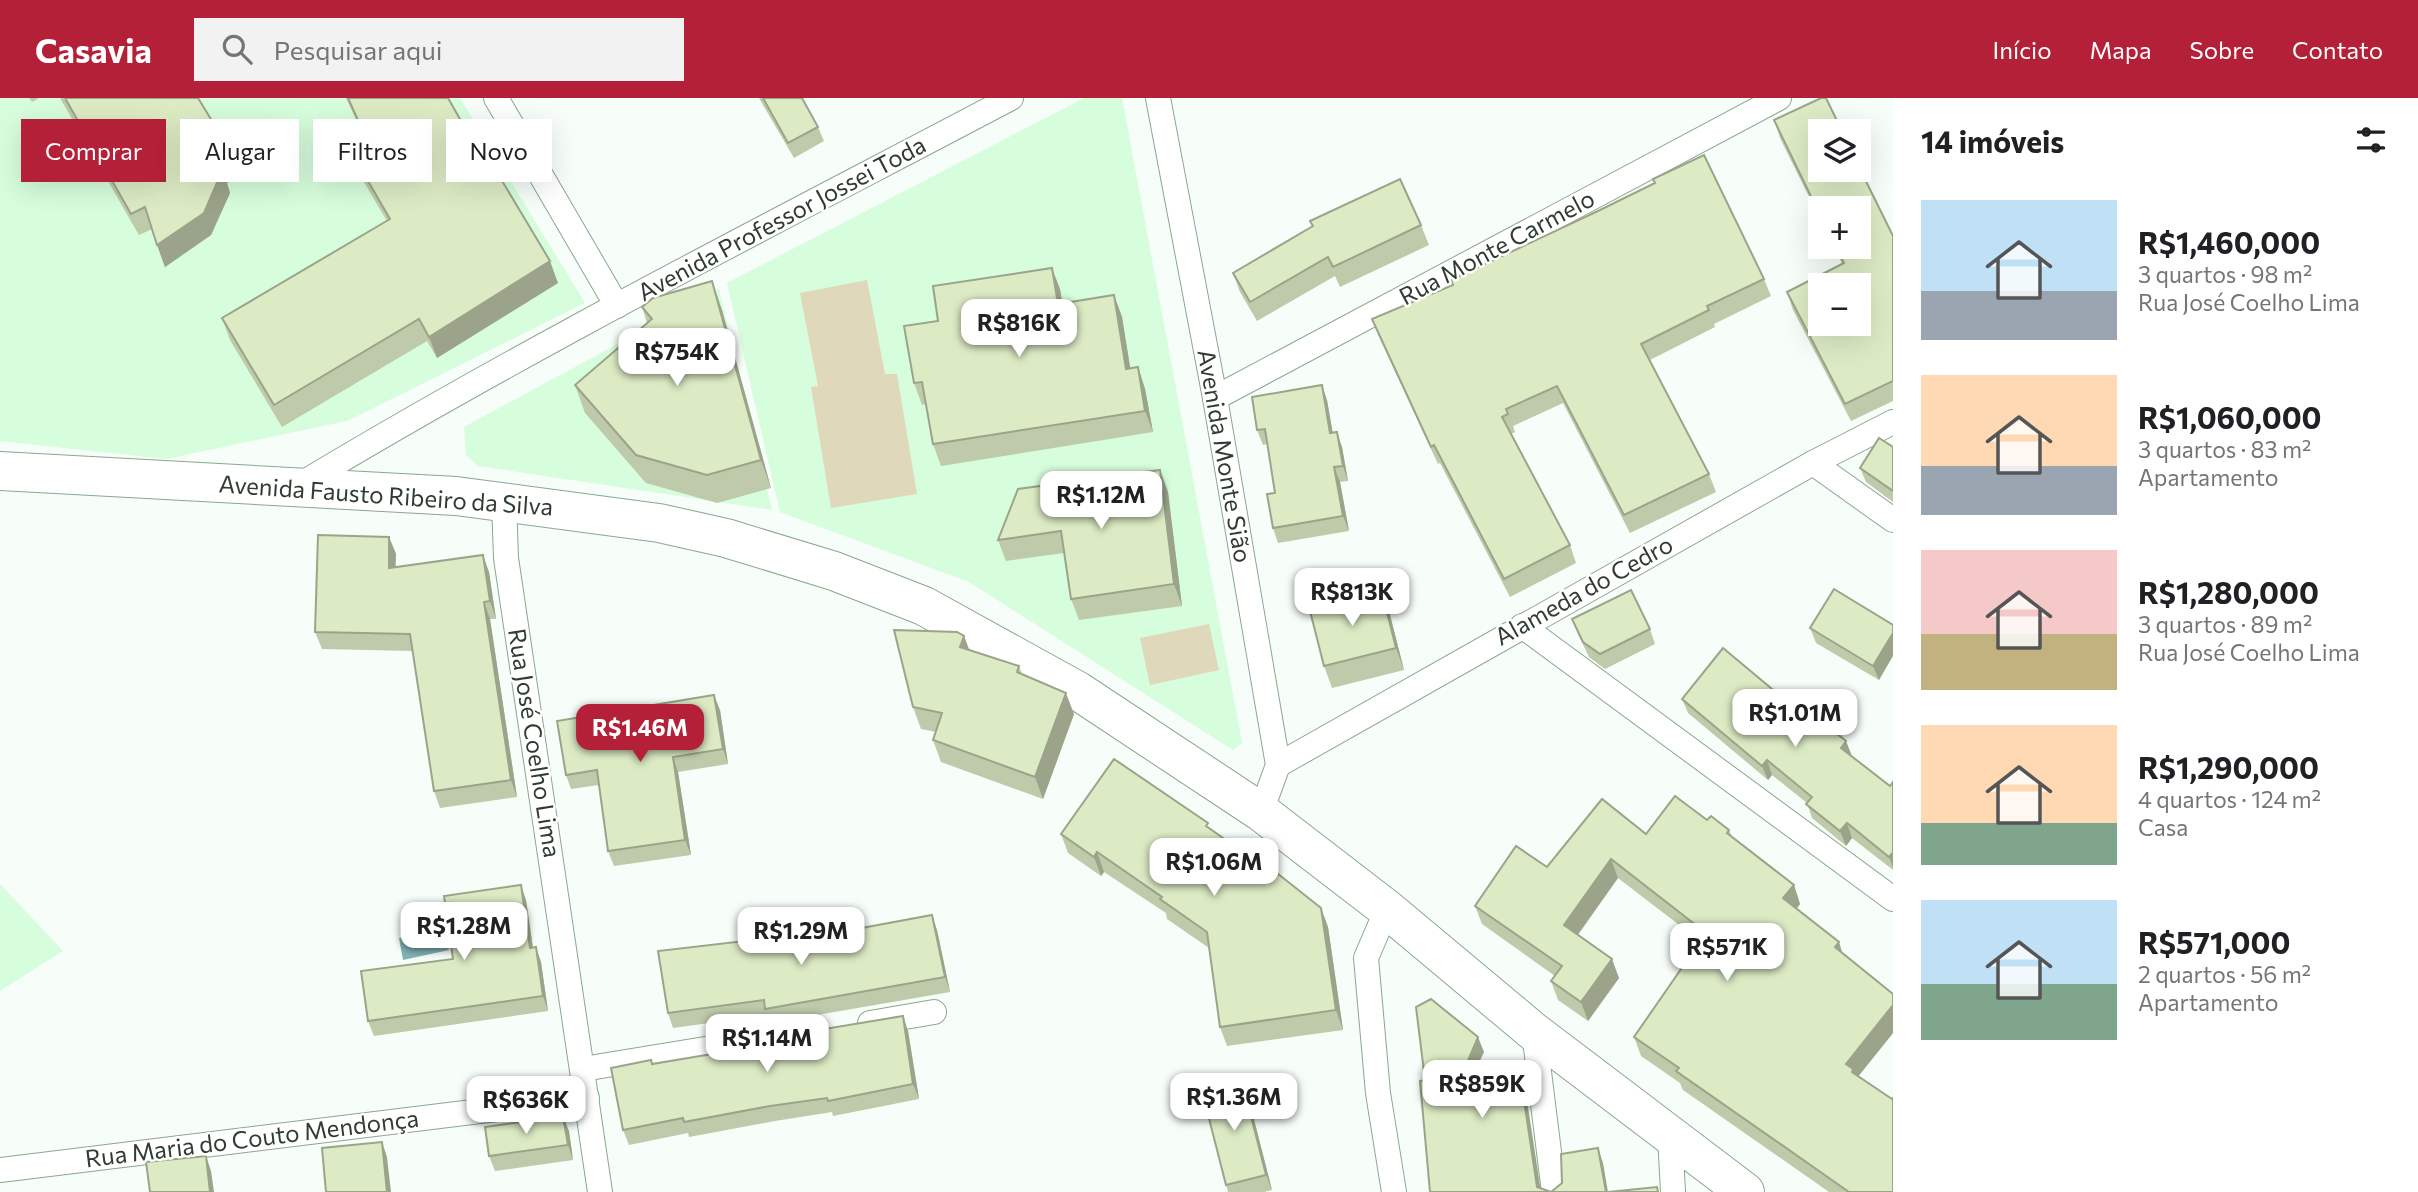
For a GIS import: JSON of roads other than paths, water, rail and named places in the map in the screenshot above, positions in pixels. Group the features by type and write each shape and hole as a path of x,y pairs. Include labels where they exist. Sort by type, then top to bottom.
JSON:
{"main road":[{"name":"Avenida Fausto Ribeiro da Silva","path":"0,471 298,486 503,501 659,523 726,538 834,571 924,606 1078,691 1261,812 1387,909 1534,1032 1745,1192"}],"street":[{"path":"496,98 617,306"},
{"name":"Avenida Professor Jossei Toda","path":"298,486 384,434 617,306 1012,98"},
{"name":"Avenida Monte Sião","path":"1158,98 1215,398 1279,765"},
{"name":"Rua Monte Carmelo","path":"1215,398 1779,98"},
{"name":"Alameda do Cedro","path":"1279,765 1813,463 1893,422"},
{"path":"1813,463 1893,520"},
{"name":"Rua José Coelho Lima","path":"503,501 506,558 600,1192"},
{"path":"1522,626 1893,900"},
{"path":"1261,812 1279,765"},
{"path":"1387,909 1366,958 1378,1093 1394,1192"},
{"path":"853,1025 934,1012"},
{"path":"583,1069 826,1030"},
{"path":"1534,1032 1554,1192"},
{"name":"Rua Maria do Couto Mendonça","path":"0,1170 587,1098"},
{"path":"1670,1135 1673,1192"}],"water":[{"path":"444,929 449,950 403,960 399,938"}]}
